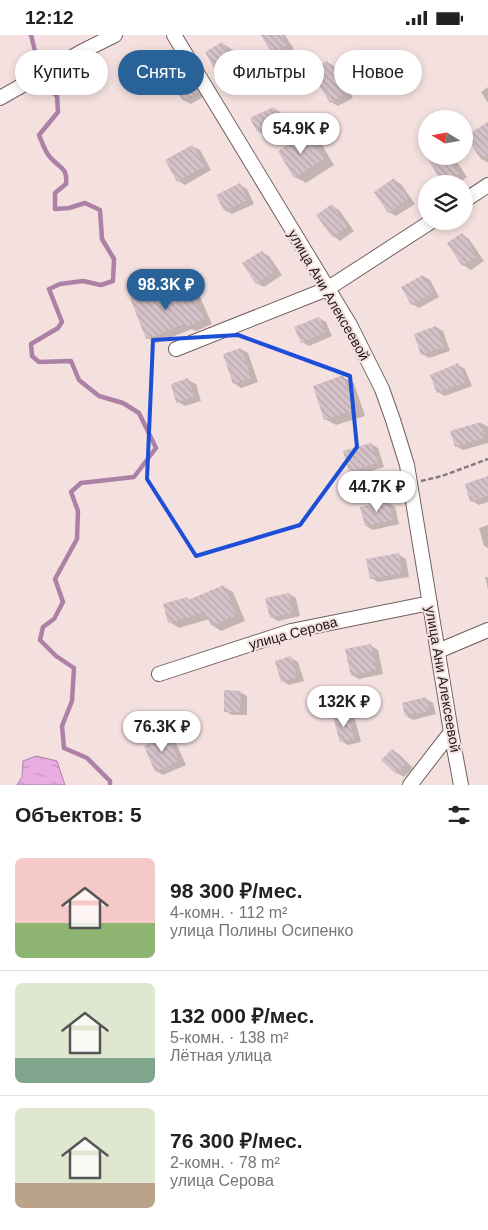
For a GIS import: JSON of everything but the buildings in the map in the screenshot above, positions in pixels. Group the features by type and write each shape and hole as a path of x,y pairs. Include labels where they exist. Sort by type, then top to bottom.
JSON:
{"street":[{"path":"0,98 81,52 116,35"},
{"name":"улица Ани Алексеевой","path":"174,35 350,325 382,389 407,465 461,785"},
{"path":"473,195 488,185"},
{"path":"176,349 327,289 418,230"},
{"name":"улица Серова","path":"159,674 290,631 430,603"},
{"path":"438,651 488,630"},
{"path":"410,785 451,732"}],"path":[{"path":"410,484 442,476 488,459"}],"highlighted area":[{"path":"238,335 350,376 357,447 300,525 196,556 147,479 153,340"}],"water":[{"path":"36,756 57,761 65,785 17,785 22,777 23,761"}],"waterway":[{"path":"31,35 47,88 57,96 58,112 39,135 48,155 66,174 66,184 55,193 55,209 69,208 85,203 100,210 102,239 114,259 113,281 101,285 83,281 60,284 49,289 62,322 58,328 31,344 32,356 39,362 71,361 79,380 99,396 123,403 139,413 156,448 134,477 81,483 71,492 78,511 77,539 55,579 63,602 54,619 43,627 40,640 56,656 74,668 72,701 62,726 64,748 87,758 110,781 110,785"}]}
